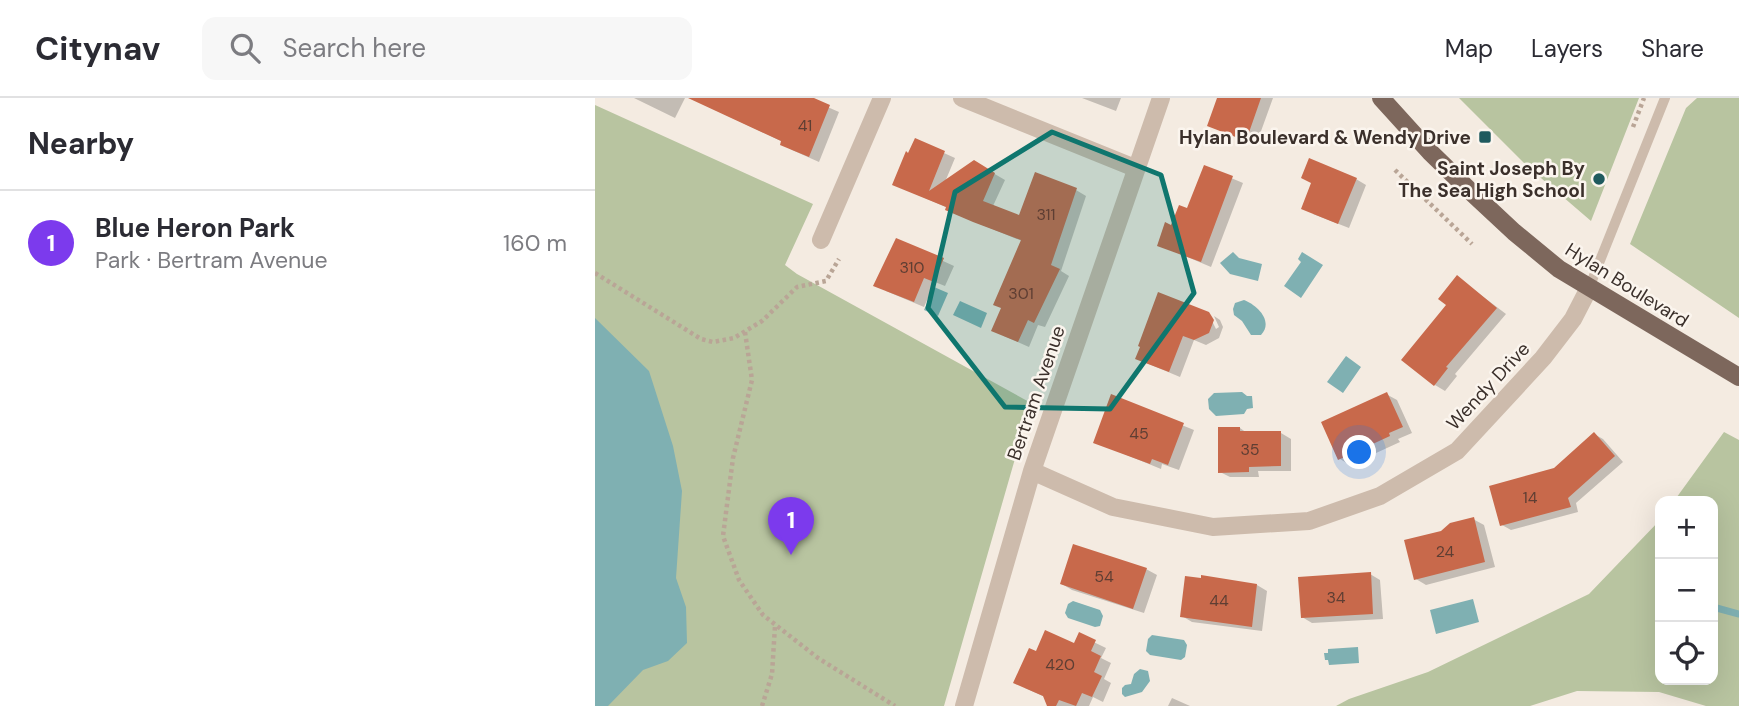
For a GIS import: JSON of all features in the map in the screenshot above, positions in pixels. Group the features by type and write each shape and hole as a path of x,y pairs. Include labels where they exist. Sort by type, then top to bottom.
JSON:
{"main road":[{"name":"Hylan Boulevard","path":"1381,98 1430,152 1490,210 1549,261 1588,288 1739,377"}],"street":[{"path":"821,240 882,98"},
{"path":"962,98 1135,168"},
{"name":"Bertram Avenue","path":"964,706 1032,471 1161,98"},
{"name":"Wendy Drive","path":"1032,471 1113,507 1213,527 1309,521 1380,496 1457,451 1552,347 1573,319 1588,288"}],"lane":[{"path":"1588,288 1665,98"}],"path":[{"path":"1395,170 1472,244"},
{"path":"595,273 701,339 724,342 762,321 797,288 826,281 839,259"},
{"path":"745,332 752,380 733,458 723,536 739,580 762,615 818,658 895,706"},
{"path":"762,706 772,674 775,625"}],"highlighted area":[{"path":"1052,132 1161,175 1194,293 1110,409 1005,407 928,308 955,192"}],"green space":[{"name":"Saint Joseph By The Sea High School","path":"1459,98 1639,98 1591,221 1527,166"},
{"path":"1697,98 1739,98 1739,318 1630,244 1686,108"},
{"path":"595,105 813,204 785,265 1031,403 944,706 595,706"},
{"path":"1724,432 1739,440 1739,706 1706,706 1659,692 1577,691 1530,706 1336,706 1428,672 1589,594 1655,525 1655,685 1718,685 1718,496 1678,496"}],"water":[{"path":"1233,252 1239,258 1262,264 1258,281 1230,274 1220,263"},
{"path":"1302,252 1323,265 1301,298 1284,286 1301,262 1298,259"},
{"path":"934,287 948,293 938,316 924,310"},
{"path":"1244,300 1259,310 1265,319 1265,330 1261,335 1251,335 1242,321 1234,315 1235,303"},
{"path":"960,301 987,313 981,328 953,315"},
{"path":"595,318 649,371 673,446 682,491 676,578 686,607 687,643 668,661 643,670 608,706 595,706"},
{"path":"1346,356 1361,367 1343,393 1327,382"},
{"path":"1242,392 1252,396 1253,408 1247,409 1244,414 1216,416 1209,409 1208,399 1214,393"},
{"path":"1473,599 1479,622 1436,634 1430,610"},
{"path":"1073,601 1100,610 1103,616 1100,626 1095,627 1068,618 1065,613 1068,604"},
{"path":"1152,635 1184,640 1187,645 1185,657 1181,660 1150,655 1146,651 1148,639"},
{"path":"1358,647 1359,663 1329,665 1328,660 1325,660 1324,653 1328,653 1328,649"},
{"path":"1140,669 1148,671 1150,681 1142,692 1125,697 1122,688 1131,684 1134,674"}],"building":[{"path":"688,98 814,98 830,105 809,157 780,145 781,141"},
{"path":"1217,98 1261,98 1246,141 1207,126"},
{"path":"915,138 945,151 929,191 974,160 995,173 983,201 1019,215 1035,172 1077,188 1051,265 1060,269 1034,323 1028,320 1018,342 991,331 1001,308 993,305 1021,240 973,222 945,210 946,207 892,185 906,151 908,153"},
{"path":"1309,158 1357,178 1338,224 1301,209 1311,183 1301,178"},
{"path":"1204,165 1233,176 1201,262 1157,246 1165,222 1171,225 1179,205 1187,208"},
{"path":"896,238 944,258 934,282 924,278 914,302 873,286"},
{"path":"1457,275 1497,308 1446,367 1448,368 1434,386 1401,360 1446,305 1438,299"},
{"path":"1158,292 1209,312 1214,320 1209,333 1194,340 1183,336 1169,372 1135,359"},
{"path":"1387,392 1403,427 1389,433 1390,436 1338,460 1321,422"},
{"path":"1111,394 1184,423 1168,465 1152,459 1150,464 1093,443"},
{"path":"1218,427 1240,427 1240,431 1281,431 1281,466 1249,467 1249,472 1218,473"},
{"path":"1594,432 1615,456 1568,498 1571,507 1500,526 1489,486 1554,468"},
{"path":"1474,517 1485,562 1414,580 1404,540 1441,531 1450,523"},
{"path":"1073,544 1147,568 1133,609 1060,584"},
{"path":"1371,572 1373,614 1301,618 1298,577"},
{"path":"1201,575 1257,584 1252,627 1180,617 1185,576 1201,578"},
{"path":"1045,630 1074,643 1079,632 1096,640 1091,651 1101,656 1094,672 1102,676 1092,697 1082,693 1076,706 1059,700 1056,706 1047,706 1043,696 1013,683 1029,648 1036,651"}],"waterway":[{"path":"1718,608 1739,614"}],"place":[{"name":"Hylan Boulevard & Wendy Drive","path":"1485,137"},
{"name":"Saint Joseph By The Sea High School","path":"1599,179"},
{"name":"Blue Heron Park","path":"791,555"}]}
